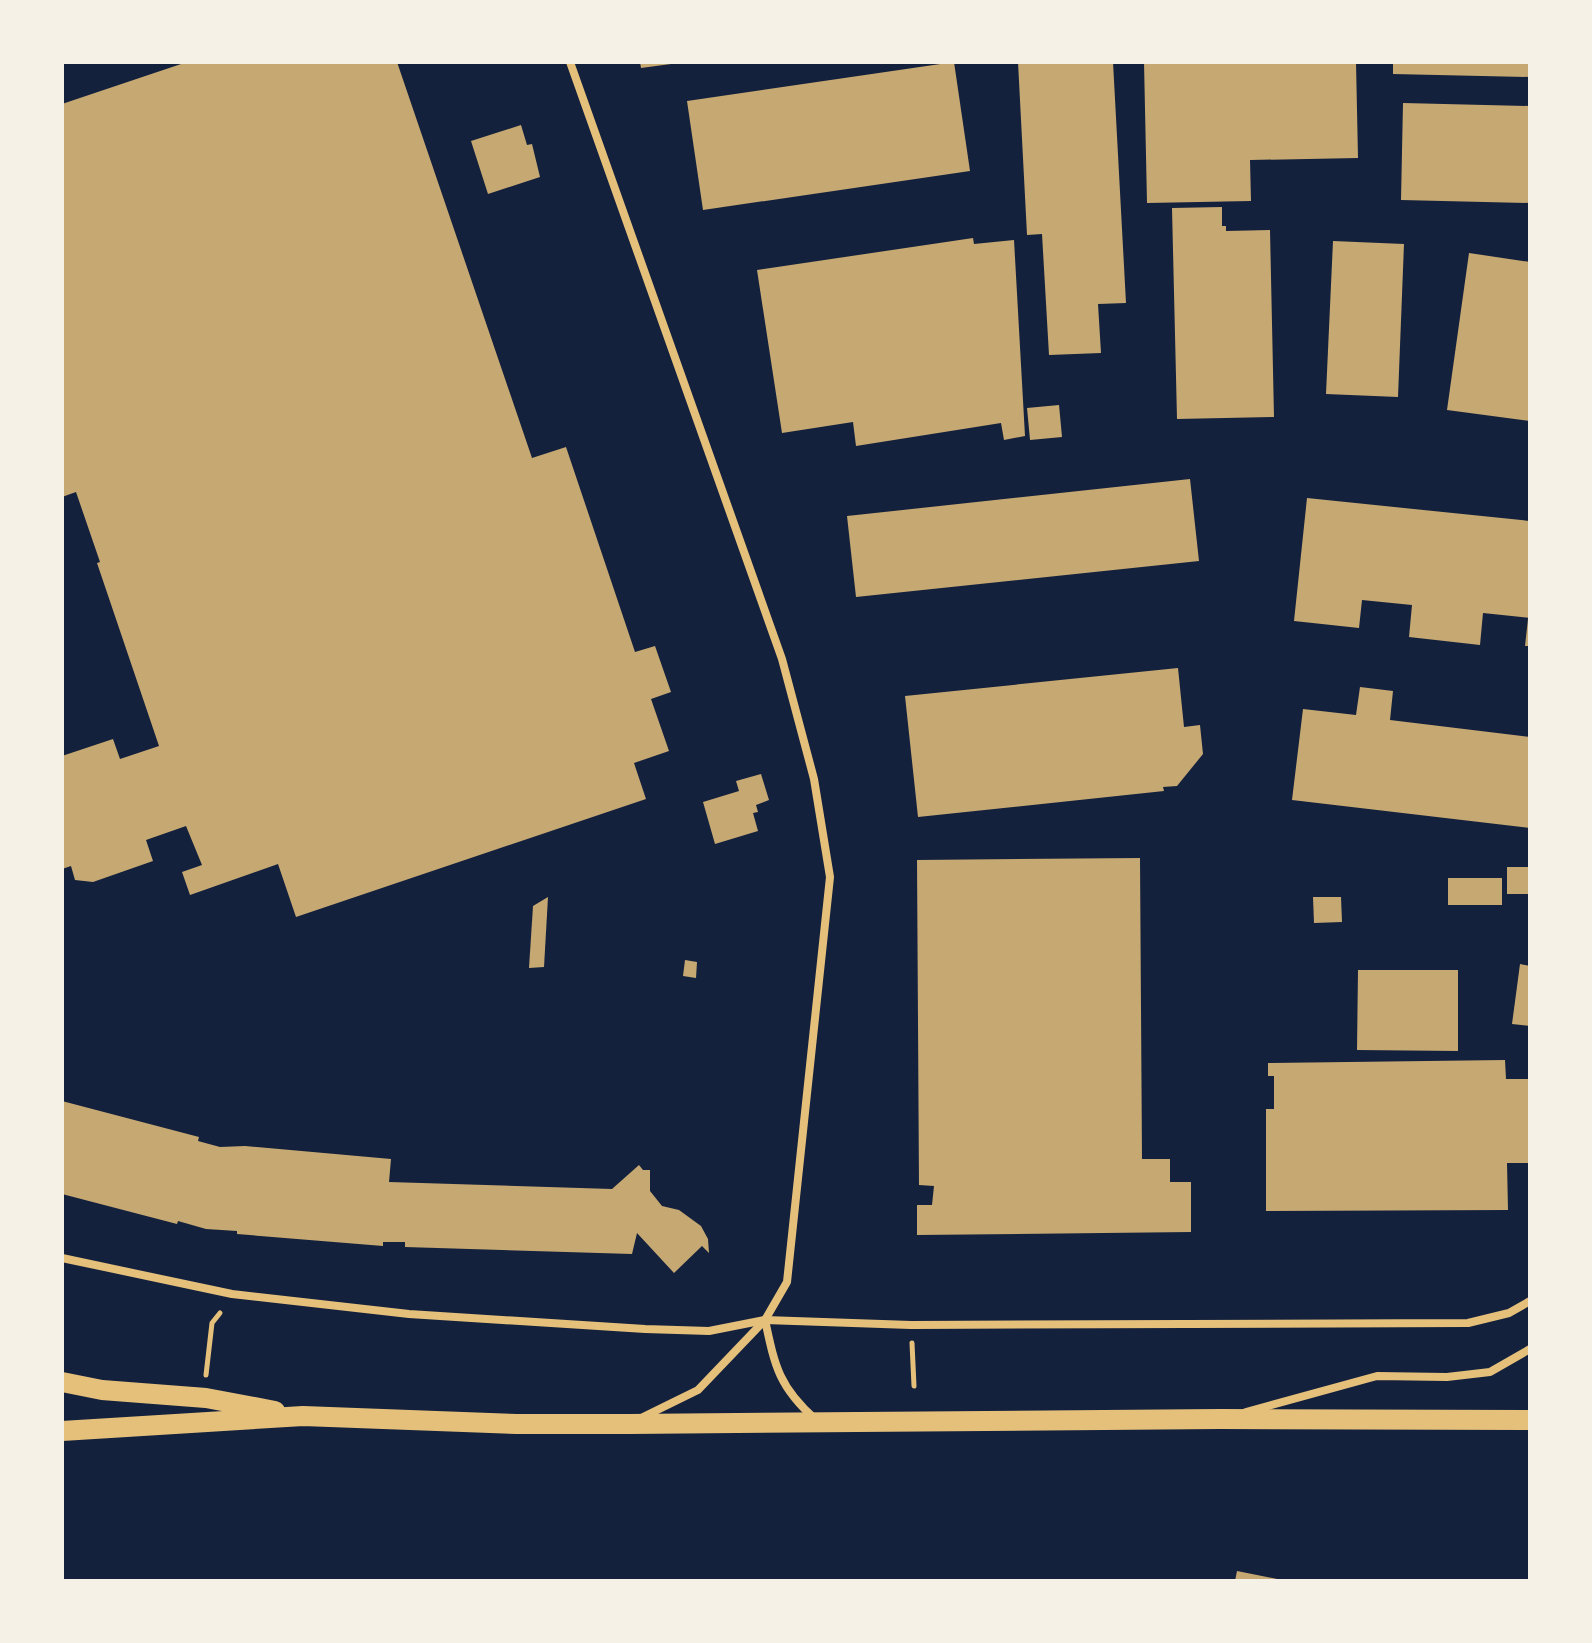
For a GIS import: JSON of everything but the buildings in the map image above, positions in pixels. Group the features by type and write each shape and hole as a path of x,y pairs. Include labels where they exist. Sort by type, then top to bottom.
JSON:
{"main road":[{"path":"62,1382 102,1390 206,1398 303,1416"},
{"path":"62,1431 303,1416 517,1424 1530,1420"}],"street":[{"path":"570,62 782,659 814,779 830,877 787,1282 765,1320 698,1390 629,1424"},
{"path":"62,1258 232,1294 409,1314 709,1331 765,1320 911,1325 1468,1323 1509,1313 1530,1301"},
{"path":"765,1320 776,1369 794,1400 818,1422"},
{"path":"1220,1419 1377,1376 1447,1377 1490,1372 1530,1349"}],"path":[{"path":"205,1384 212,1323 217,1313 229,1309"},
{"path":"912,1343 914,1386"}]}
